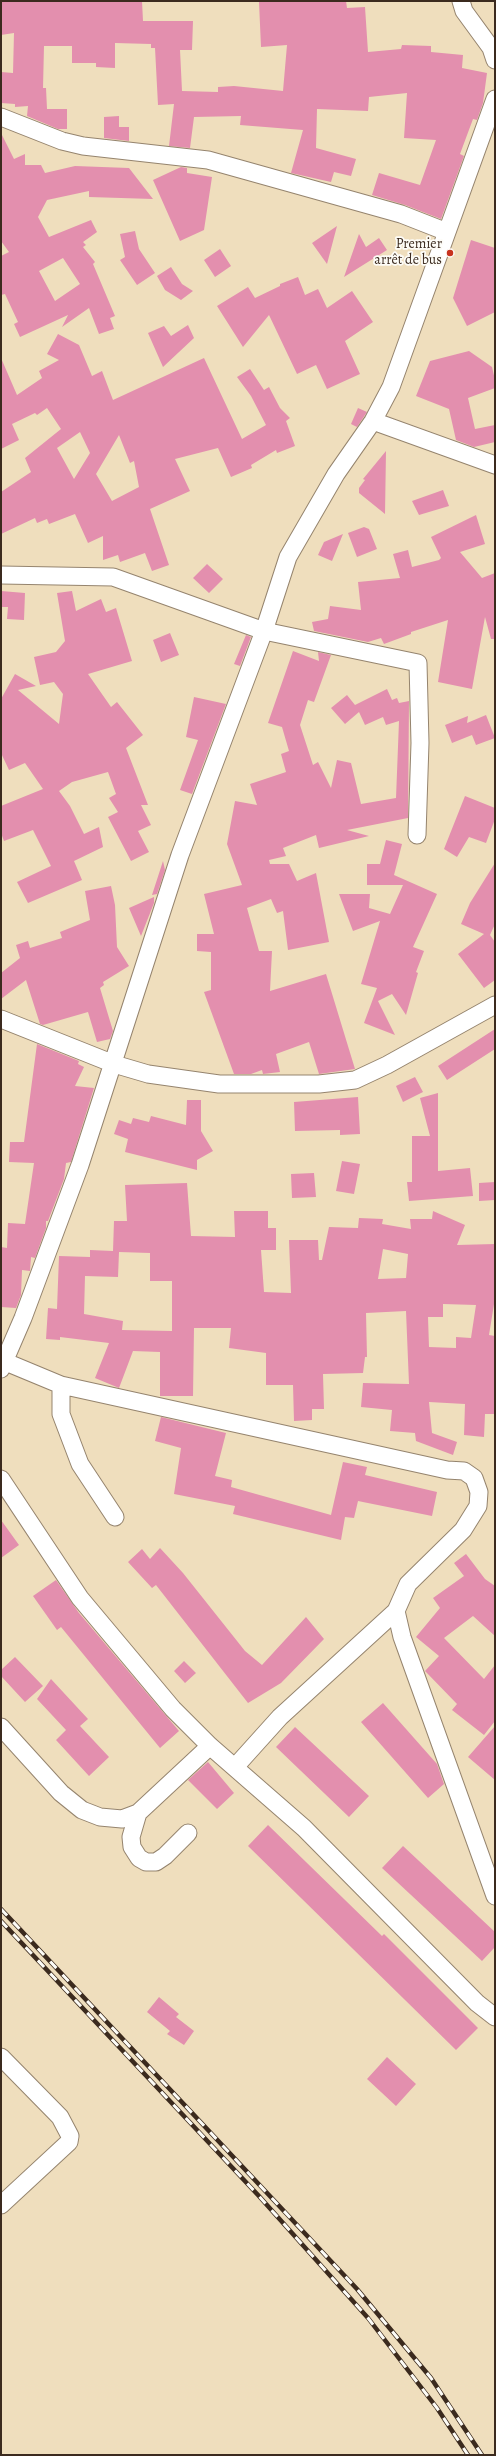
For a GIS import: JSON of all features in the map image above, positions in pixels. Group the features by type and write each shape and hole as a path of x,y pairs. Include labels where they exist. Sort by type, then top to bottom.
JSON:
{"street":[{"path":"461,1 464,11 488,35 495,60"},
{"path":"235,1767 280,1717 396,1611 408,1584 463,1530 478,1506 480,1492 474,1478 464,1471 439,1468 61,1385 3,1364 80,1165 114,1064 180,855 264,631 288,557 336,474 374,421 391,387 495,99"},
{"path":"1,117 62,141 83,146 208,160 401,214 447,232"},
{"path":"374,421 495,465"},
{"path":"1,575 113,577 264,631 418,663 420,743 417,835"},
{"path":"1,1019 114,1064 148,1074 219,1084 319,1084 355,1080 387,1065 495,1005"},
{"path":"61,1385 61,1414 80,1464 115,1517"},
{"path":"1,1479 80,1598 172,1709 210,1746 304,1828 477,2003 495,2017"},
{"path":"396,1611 402,1637 495,1896"},
{"path":"1,1727 61,1792 82,1810 100,1817 122,1819 138,1813 210,1746"},
{"path":"138,1813 130,1837 136,1853 146,1862 156,1862 165,1856 188,1833"},
{"path":"1,2057 60,2117 70,2136 68,2142 1,2205"}],"building":[{"path":"1,1 142,1 143,21 193,21 192,50 180,50 182,91 218,92 218,87 234,86 283,91 287,45 261,47 259,2 346,1 347,8 365,7 368,52 401,49 402,45 431,46 431,52 463,55 462,68 487,73 483,103 477,120 473,119 460,154 464,156 441,219 405,205 372,195 379,173 420,185 436,140 404,138 407,93 369,97 368,111 317,109 316,148 356,159 351,176 334,172 331,182 291,173 303,130 240,125 241,116 194,117 190,148 169,146 174,104 158,105 155,48 151,48 151,44 115,43 115,68 96,67 96,63 72,63 72,46 44,46 43,88 46,88 47,109 67,109 67,129 58,129 27,116 28,106 15,107 15,104 1,103 1,72 13,73 14,33 1,35"},
{"path":"119,116 119,127 129,127 129,141 104,138 104,117"},
{"path":"1,133 14,159 25,154 25,165 41,165 45,173 75,166 129,168 153,199 89,197 89,191 47,200 38,217 49,237 91,220 97,232 83,242 86,245 83,247 95,262 93,264 115,316 110,318 114,329 99,334 89,308 62,327 68,315 20,337 14,324 18,322 5,294 1,295 1,256 9,252 1,241","holes":["63,258 80,284 55,301 39,271"]},
{"path":"181,167 187,168 187,173 212,177 204,230 180,241 153,180"},
{"path":"337,226 327,264 312,243"},
{"path":"135,231 139,249 155,273 137,285 120,260 125,257 120,234"},
{"path":"359,234 366,247 379,238 387,250 344,277"},
{"path":"471,240 495,248 495,312 467,326 453,298"},
{"path":"220,249 231,266 215,277 204,260"},
{"path":"171,267 182,284 193,291 181,300 165,290 157,276"},
{"path":"298,277 305,295 318,289 327,308 352,291 373,322 345,341 360,374 327,389 316,365 297,374 269,315 243,347 217,306 248,287 255,298 280,286 280,284"},
{"path":"188,325 194,338 163,367 148,333 164,326 171,336"},
{"path":"58,334 79,345 92,376 102,371 113,400 204,358 242,439 266,425 251,396 237,377 250,369 264,390 269,387 280,408 290,418 286,421 295,446 277,453 276,450 251,465 252,468 231,477 218,448 175,459 190,491 150,509 169,565 152,571 145,553 120,562 118,555 103,560 103,536 88,543 75,514 49,524 47,519 37,523 35,518 1,534 1,492 31,472 25,458 61,429 47,408 37,415 35,413 12,424 19,440 1,449 1,358 17,395 42,378 39,371 59,360 47,354","holes":["80,432 90,453 74,479 57,448","119,435 130,463 134,461 139,487 112,501 96,474"]},
{"path":"469,351 492,367 495,380 495,388 468,398 475,429 495,425 495,442 474,447 456,440 449,409 416,396 430,361"},
{"path":"358,408 367,412 357,427 351,424"},
{"path":"386,451 385,514 359,493 359,488 365,480 363,479"},
{"path":"443,490 449,506 419,515 412,501"},
{"path":"476,515 485,544 460,552 482,578 495,573 495,639 491,639 485,617 472,689 438,682 448,620 411,632 411,634 384,644 381,638 368,642 314,631 312,622 328,619 330,606 361,610 358,582 400,578 393,554 408,550 412,567 439,560 441,558 431,537"},
{"path":"364,527 369,529 377,549 357,557 348,533"},
{"path":"343,534 332,561 318,555 324,542"},
{"path":"207,564 223,579 209,593 193,578"},
{"path":"1,591 25,593 24,620 7,619 8,607 1,607"},
{"path":"72,591 76,611 101,599 106,612 116,608 132,661 88,674 111,707 117,702 143,735 126,748 148,805 141,805 151,825 138,831 149,852 131,861 108,817 118,812 109,798 116,794 108,772 72,782 59,791 70,806 84,834 99,827 103,847 74,861 82,880 28,903 17,882 51,866 33,830 4,841 1,833 1,806 43,789 25,763 9,770 1,753 1,699 15,674 36,686 18,690 59,724 63,694 54,682 40,685 34,657 56,652 65,641 57,593"},
{"path":"170,633 179,655 161,662 153,640"},
{"path":"246,635 251,637 240,666 234,664"},
{"path":"293,651 319,661 318,652 331,655 314,702 308,700 300,725 313,765 318,762 331,788 337,760 351,763 361,804 396,798 399,721 386,725 383,717 365,725 359,712 345,724 331,708 347,695 355,705 387,689 392,700 397,698 399,703 409,701 408,818 347,830 369,836 319,848 316,835 283,848 286,856 269,860 270,864 289,864 297,881 316,873 329,942 288,950 283,911 277,913 271,899 247,908 259,951 272,951 270,991 326,974 355,1069 319,1074 309,1042 276,1054 280,1072 263,1074 262,1070 251,1074 234,1074 204,992 211,990 211,952 197,951 197,934 214,934 204,894 242,885 227,844 235,801 257,805 250,784 286,772 281,754 289,751 282,727 268,723"},
{"path":"194,697 226,704 192,794 180,790 198,740 186,737"},
{"path":"486,715 495,738 476,745 472,735 452,743 445,725 468,716 467,723"},
{"path":"465,796 495,808 495,819 486,843 469,837 457,857 444,849"},
{"path":"386,840 402,844 394,875 437,894 413,947 424,951 416,972 418,973 406,1015 392,994 378,1001 395,1035 364,1023 377,988 361,984 380,921 353,931 339,894 370,894 369,908 390,914 403,885 367,885 367,864 380,864"},
{"path":"163,861 165,870 157,894 152,895"},
{"path":"495,863 495,924 490,935 495,942 495,980 484,988 458,954 484,934 461,924 470,903"},
{"path":"111,886 115,905 117,947 129,966 103,982 104,985 100,988 113,1031 110,1039 97,1042 88,1012 43,1025 40,1024 26,980 1,999 1,973 20,958 16,945 28,941 30,948 62,938 60,932 90,920 85,891"},
{"path":"154,897 154,903 141,936 129,908"},
{"path":"495,1029 495,1049 447,1080 438,1066"},
{"path":"37,1044 79,1061 78,1064 84,1067 75,1086 94,1088 71,1162 66,1163 64,1179 48,1221 46,1221 46,1228 35,1258 31,1257 30,1271 22,1270 21,1295 16,1308 1,1307 1,1247 7,1248 8,1223 25,1224 34,1163 9,1162 10,1142 24,1142"},
{"path":"415,1077 423,1092 403,1102 396,1086"},
{"path":"438,1093 438,1171 470,1168 473,1196 409,1201 407,1182 412,1182 412,1136 430,1136 420,1098"},
{"path":"358,1097 360,1134 340,1135 340,1130 295,1131 294,1102"},
{"path":"187,1100 201,1100 201,1131 213,1151 197,1160 197,1170 125,1152 128,1139 114,1134 119,1120 131,1124 133,1118 149,1122 151,1116 186,1125"},
{"path":"342,1161 360,1164 354,1194 336,1191"},
{"path":"314,1173 316,1197 292,1198 291,1174"},
{"path":"495,1182 495,1200 479,1201 479,1183"},
{"path":"187,1183 191,1236 235,1237 234,1211 268,1211 268,1228 276,1228 276,1250 261,1250 264,1292 291,1293 289,1240 318,1240 319,1260 322,1260 329,1227 358,1228 359,1218 383,1219 382,1224 411,1229 410,1219 432,1219 433,1211 465,1225 457,1245 495,1244 495,1298 489,1335 495,1336 495,1414 485,1414 484,1437 464,1435 465,1404 429,1402 432,1433 457,1442 453,1455 416,1441 415,1433 390,1431 392,1410 361,1407 363,1383 409,1384 406,1311 366,1313 367,1357 365,1357 363,1373 323,1374 324,1409 312,1409 312,1420 294,1421 293,1385 266,1385 266,1353 229,1348 231,1328 194,1328 193,1396 160,1396 160,1352 133,1351 119,1388 95,1378 109,1343 60,1337 60,1340 46,1339 48,1308 57,1309 59,1256 90,1257 90,1250 113,1251 114,1221 127,1221 125,1185","holes":["383,1249 408,1254 406,1278 378,1279","119,1252 150,1253 150,1281 172,1281 172,1331 122,1330 123,1321 84,1314 85,1276 118,1277","443,1304 476,1305 471,1338 456,1337 456,1348 429,1347 428,1317 443,1317"]},
{"path":"161,1417 226,1433 215,1476 232,1480 231,1487 331,1515 343,1462 367,1467 365,1475 437,1492 432,1516 358,1501 354,1518 345,1517 341,1540 233,1514 235,1506 174,1494 181,1448 155,1441"},
{"path":"1,1520 19,1545 1,1558"},
{"path":"160,1548 183,1573 245,1651 262,1665 306,1617 324,1639 281,1683 248,1703 156,1585 152,1588 128,1562 142,1549 150,1559"},
{"path":"466,1554 485,1579 495,1586 495,1636 473,1616 444,1638 484,1679 495,1665 495,1721 484,1735 452,1710 457,1704 425,1671 439,1656 416,1637 440,1608 433,1598 464,1576 454,1563"},
{"path":"56,1580 79,1613 179,1731 160,1748 61,1627 57,1630 33,1596"},
{"path":"15,1657 43,1686 25,1702 1,1676 1,1670"},
{"path":"184,1661 196,1673 185,1683 174,1671"},
{"path":"51,1679 88,1719 80,1726 109,1757 89,1776 56,1740 66,1730 37,1699"},
{"path":"383,1703 437,1764 444,1784 428,1798 361,1722"},
{"path":"495,1726 495,1780 468,1757"},
{"path":"295,1727 369,1796 349,1817 276,1747"},
{"path":"208,1762 234,1793 217,1809 188,1780"},
{"path":"268,1825 382,1936 384,1934 478,2028 456,2050 248,1846"},
{"path":"403,1846 495,1932 495,1947 482,1961 382,1868"},
{"path":"159,1997 179,2014 176,2017 194,2031 184,2045 167,2034 170,2031 147,2012"},
{"path":"387,2057 416,2084 396,2106 367,2079"}],"railway":[{"path":"1,1909 357,2289 431,2378 482,2455"},
{"path":"1,1921 258,2195 368,2318 437,2408 468,2455"}],"place":[{"name":"Premier arrêt de bus","path":"450,253"}]}
